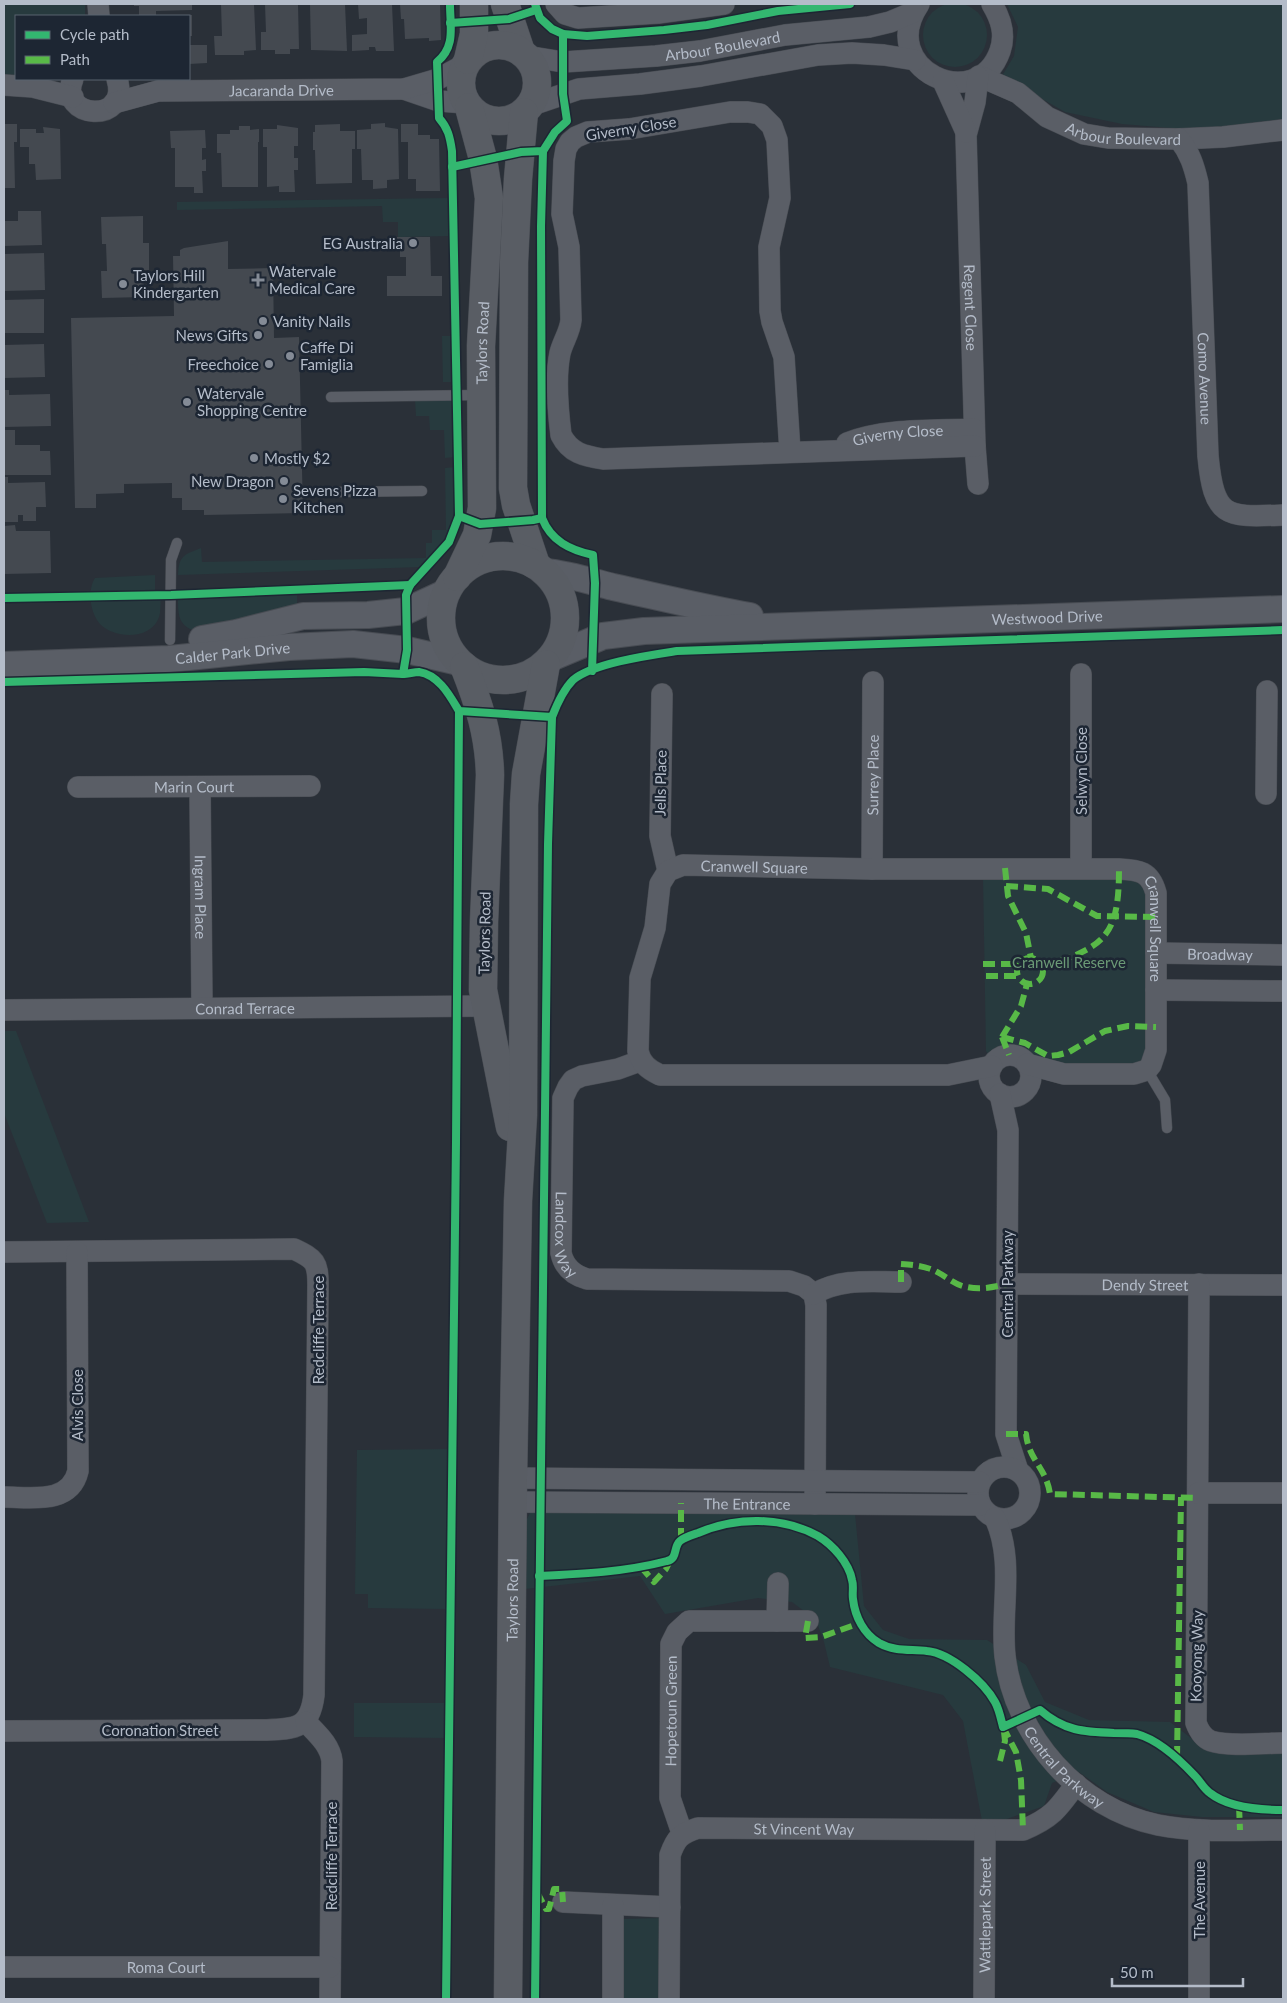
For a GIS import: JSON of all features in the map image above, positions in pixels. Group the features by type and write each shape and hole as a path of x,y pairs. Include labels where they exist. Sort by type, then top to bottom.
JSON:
{"main road":[{"path":"474,4 474,34 460,84 467,105 478,115 496,121 514,118 527,109 535,97 537,86 533,65 524,54 505,4"},
{"path":"466,63 476,52 487,46 505,45 524,54"},
{"name":"Taylors Road","path":"452,585 477,535 482,508 481,395 489,198 483,159 467,105"},
{"name":"Taylors Road","path":"527,109 518,179 514,262 513,488 516,505 540,568"},
{"path":"508,556 522,559 540,568 557,586 564,604 566,622 562,640 550,660 534,673 505,681 476,675 461,664 450,650 444,636 441,621 442,606 452,585 467,567 480,560 494,557 508,556"},
{"name":"Taylors Road","path":"508,1999 513,1490 518,1200 523,1115 524,804 528,766 550,660"},
{"name":"Taylors Road","path":"461,664 486,730 489,751 490,775 483,990 510,1120 518,1200"},
{"path":"486,1006 523,1005"}],"street":[{"path":"556,4 565,14 578,18 658,14 724,4"},
{"path":"916,8 909,24 908,36 910,49 915,60 932,76 943,81 955,82 967,81 978,76 989,68 998,57 1002,44 1003,30 999,16 992,4"},
{"name":"Arbour Boulevard","path":"524,54 563,62 682,53 785,35 869,27 890,22 916,8"},
{"name":"Arbour Boulevard","path":"527,109 579,89 692,77 818,55 852,53 884,55 915,60"},
{"name":"Jacaranda Drive","path":"70,85 79,106 93,112 101,112 114,103 158,91 404,89 432,82 466,63"},
{"name":"Arbour Boulevard","path":"978,76 1018,93 1047,117 1084,134 1108,138 1179,140 1283,130"},
{"name":"Regent Close","path":"978,76 975,102 966,132 974,438 978,484"},
{"path":"114,103 119,91 117,80"},
{"name":"Jacaranda Drive","path":"120,80 158,91"},
{"name":"Regent Close","path":"943,81 966,132"},
{"path":"4,86 70,85"},
{"name":"Jacaranda Drive","path":"404,89 439,101 467,105"},
{"name":"Giverny Close","path":"790,452 784,357 770,311 769,247 780,198 777,140 772,126 760,114 730,112 629,129 588,132 576,137 566,149 562,214 569,247 572,320 571,328 560,352 558,366 561,435 566,444 579,455 603,459 825,451 853,440 891,432 974,438"},
{"name":"Como Avenue","path":"1213,138 1201,162 1198,183 1208,456 1212,485 1222,507 1231,513 1241,516 1283,514"},
{"name":"Como Avenue","path":"1179,140 1193,161 1198,183"},
{"name":"Westwood Drive","path":"540,568 595,583 714,610 810,625"},
{"name":"Calder Park Drive","path":"4,665 170,650 303,616 361,615 406,611 452,585"},
{"name":"Westwood Drive","path":"550,660 603,636 622,633 1283,609"},
{"name":"Calder Park Drive","path":"4,648 232,651 353,644 407,650 461,664"},
{"name":"Selwyn Close","path":"1080,868 1081,674"},
{"name":"Surrey Place","path":"872,682 872,869"},
{"path":"1266,794 1276,743 1267,691"},
{"name":"Jells Place","path":"662,694 660,836 668,871"},
{"name":"Marin Court","path":"78,787 310,786"},
{"name":"Ingram Place","path":"200,787 202,1007"},
{"name":"Cranwell Square","path":"668,871 683,864 872,869 1080,868 1136,870 1146,875 1153,882 1156,893 1156,1050 1151,1066 1147,1070"},
{"path":"668,871 660,884 654,928 640,978 637,1042 640,1061 649,1069 660,1074 948,1075 995,1082 1011,1097 1026,1081 1064,1074 1134,1074 1147,1070"},
{"name":"Broadway","path":"1156,953 1283,955"},
{"path":"1156,990 1283,991"},
{"name":"Conrad Terrace","path":"4,1010 486,1006"},
{"path":"995,1082 996,1060 1009,1055 1022,1059 1026,1081"},
{"name":"Landcox Way","path":"640,1061 618,1069 582,1076 573,1080 563,1098 561,1253 563,1263 576,1276 587,1279 789,1281 804,1286 814,1294"},
{"name":"Central Parkway","path":"1008,1130 1026,1081"},
{"name":"Central Parkway","path":"995,1082 1008,1130 1006,1437 1018,1470"},
{"name":"Redcliffe Terrace","path":"4,1252 294,1249 309,1256 318,1267 314,1695 308,1718 331,1753 332,1761 330,1999"},
{"name":"Alvis Close","path":"4,1497 53,1496 69,1488 76,1481 78,1471 77,1252"},
{"path":"814,1504 816,1305 814,1294 824,1288 843,1282 902,1282"},
{"name":"Dendy Street","path":"1007,1284 1283,1285"},
{"name":"Kooyong Way","path":"1199,1284 1197,1726 1202,1735 1210,1741 1224,1743 1283,1743"},
{"name":"Central Parkway","path":"987,1476 1006,1437"},
{"path":"1006,1467 1018,1470 1025,1477 1030,1492 1030,1500 1025,1509 997,1513 978,1496 987,1476 1006,1467"},
{"name":"The Entrance","path":"513,1490 987,1476"},
{"name":"The Entrance","path":"513,1490 997,1513"},
{"path":"1198,1493 1283,1493"},
{"name":"Central Parkway","path":"997,1513 1005,1547 1005,1657 1014,1694 1023,1718 1034,1738 1054,1763 1096,1800 1138,1820 1159,1825 1199,1830 1283,1830"},
{"path":"777,1620 778,1583"},
{"name":"Hopetoun Green","path":"682,1833 670,1798 671,1644 677,1632 689,1621 808,1621"},
{"name":"Coronation Street","path":"4,1731 265,1730 300,1726 308,1718"},
{"name":"St Vincent Way","path":"682,1833 698,1828 1023,1830 1041,1823 1056,1812 1076,1784"},
{"name":"Wattlepark Street","path":"984,1999 985,1830"},
{"name":"The Avenue","path":"1198,1999 1199,1830"},
{"path":"669,1999 670,1855 674,1844 682,1833"},
{"path":"563,1902 670,1907"},
{"path":"613,1905 613,1999"},
{"name":"Roma Court","path":"4,1967 330,1967"}],"lane":[{"path":"331,397 481,395"},
{"path":"333,492 422,491"},
{"path":"170,650 171,560 177,543"},
{"path":"1147,1070 1165,1100 1167,1128"}],"green space":[{"path":"955,3 967,6 978,12 984,23 987,35 984,47 978,58 967,64 955,67 943,64 932,58 926,47 923,35 926,23 932,12 943,6"},
{"path":"4,4 85,4 85,15 15,15 15,79 4,79"},
{"path":"1007,4 1283,4 1283,119 1195,130 1122,124 1065,112 1002,76 1014,56 1018,27"},
{"path":"448,198 450,236 398,237 398,222 383,222 382,206 177,210 177,202"},
{"path":"442,336 451,336 454,382 443,382"},
{"path":"415,400 454,400 456,457 445,458 444,430 430,430 429,416 416,416"},
{"path":"455,467 456,499 450,533 434,555 421,567 178,575 179,564 183,557 201,548 202,562 426,558 426,543 432,543 432,530 446,530 445,468"},
{"path":"155,575 155,598 161,598 160,615 155,625 141,633 124,635 107,630 101,625 94,615 90,595 95,578"},
{"path":"293,591 297,594 297,607 199,632 183,624 178,610 178,597"},
{"name":"Cranwell Reserve","path":"983,877 1130,877 1147,884 1148,1060 1134,1067 1051,1065 1022,1050 1010,1048 1000,1052 991,1060 986,1051"},
{"path":"4,1031 16,1031 89,1222 47,1223 4,1113"},
{"path":"448,1449 446,1609 368,1608 368,1594 355,1594 357,1450"},
{"path":"531,1511 855,1514 864,1606 883,1630 909,1639 987,1640 1026,1665 1045,1702 1089,1720 1170,1722 1191,1738 1231,1751 1283,1752 1283,1817 1202,1817 1154,1812 1107,1792 1079,1772 1052,1783 1044,1806 1001,1821 982,1821 963,1721 943,1695 830,1667 816,1620 792,1602 758,1598 665,1614 640,1576 525,1589 525,1523"},
{"path":"354,1703 445,1703 445,1738 354,1737"},
{"path":"663,1918 662,1999 623,1999 624,1919"}],"building":[{"path":"134,4 192,4 192,10 156,11 156,15 139,15 139,6 134,6"},
{"path":"221,4 254,4 256,50 244,51 244,55 215,55 214,36 222,36"},
{"path":"265,4 298,4 299,49 290,49 290,54 275,54 275,50 261,50 261,32 266,32"},
{"path":"310,4 345,4 347,51 311,50"},
{"path":"358,4 392,4 394,51 376,51 375,47 369,47 369,50 352,51 352,35 367,34 367,18 359,19"},
{"path":"400,4 440,4 441,40 429,41 429,38 405,39 404,19 401,19"},
{"path":"190,15 192,15 192,36 190,36"},
{"path":"190,45 207,45 207,63 190,64"},
{"path":"385,123 385,127 398,129 399,179 387,180 387,188 373,189 373,180 362,180 361,149 357,149 357,130 371,129 371,124"},
{"path":"4,124 17,124 17,142 14,142 15,188 4,188"},
{"path":"340,124 340,131 355,131 355,149 352,149 352,183 316,184 315,150 313,150 315,125"},
{"path":"401,124 418,124 418,135 430,135 430,139 439,139 440,191 416,191 416,179 408,179 408,142 401,142"},
{"path":"277,125 298,128 298,146 294,146 294,158 298,158 298,170 294,170 295,192 279,192 279,186 267,187 267,147 263,147 263,129 277,129"},
{"path":"239,126 250,126 250,130 259,129 258,187 222,187 221,153 217,153 217,134 230,134 230,130 239,130"},
{"path":"43,127 60,129 61,179 36,180 35,164 29,164 29,147 20,147 20,129 36,129 36,133 44,133"},
{"path":"205,130 206,148 202,148 202,160 206,159 206,171 202,171 203,193 194,193 194,187 175,187 175,148 171,148 170,131"},
{"path":"18,211 41,211 42,245 4,246 4,221 18,221"},
{"path":"143,216 143,243 149,243 149,270 143,270 144,297 102,298 101,271 107,271 106,244 102,244 101,217"},
{"path":"396,237 430,237 431,276 442,276 442,296 387,296 387,276 406,276 406,257 400,257 400,249 396,249"},
{"name":"Watervale Shopping Centre","path":"228,241 228,269 273,268 274,338 299,337 303,513 204,515 204,510 182,510 182,498 172,498 172,483 124,484 124,493 96,494 96,508 75,508 71,318 174,316 173,256 180,256 180,250 184,248"},
{"path":"44,253 45,290 4,291 4,254"},
{"path":"44,299 44,333 4,333 4,300"},
{"path":"44,344 45,377 4,378 4,345"},
{"path":"4,390 9,390 9,395 50,394 51,426 4,427"},
{"path":"4,430 15,430 15,445 40,445 40,451 50,451 51,475 4,475"},
{"path":"4,477 8,477 8,483 45,482 46,507 36,507 36,521 23,521 23,515 18,515 18,522 4,522"},
{"path":"15,525 16,531 50,531 51,573 4,574 4,526"}],"marked path":[{"path":"1005,868 1008,896 1026,933 1031,958"},
{"path":"1042,967 1081,953 1104,936 1111,925 1116,910 1119,869"},
{"path":"1006,886 1048,889 1097,916 1156,917"},
{"path":"1030,958 1039,962 1043,971 1039,980 1030,984 1021,980 1017,971 1021,962 1030,958"},
{"path":"983,964 1019,964"},
{"path":"986,976 1018,976"},
{"path":"1002,1037 1021,1006 1027,984"},
{"path":"1002,1037 1025,1043 1048,1056 1069,1052 1105,1031 1128,1026 1156,1027"},
{"path":"1002,1037 1009,1055"},
{"path":"901,1282 901,1264 916,1265 930,1269 956,1283 972,1288 1007,1284"},
{"path":"1006,1434 1026,1434 1030,1451 1045,1477 1050,1494 1198,1498"},
{"path":"1177,1758 1181,1497"},
{"path":"681,1503 681,1540"},
{"path":"641,1567 654,1582 666,1569 670,1561"},
{"path":"808,1621 805,1638 821,1637 860,1623"},
{"path":"1003,1727 1016,1752 1021,1780 1023,1830"},
{"path":"1000,1761 1005,1741 1004,1732"},
{"path":"1239,1806 1240,1830"},
{"path":"537,1892 546,1909 549,1909 554,1889 562,1889 563,1902"}],"cycle path":[{"path":"450,4 451,36 447,49 437,62 439,118 445,125 452,151 459,516"},
{"path":"535,4 540,18 552,29 563,34 587,36 707,25 778,11 850,4"},
{"path":"450,23 509,19 536,10"},
{"path":"452,167 521,152 543,151 555,132 567,121 563,94 563,34"},
{"path":"542,518 541,226 543,151"},
{"path":"592,671 595,583 593,555 562,543 551,533 542,518 480,524 459,516 449,542 410,585 406,595 407,650 403,674 419,672 432,677 443,687 459,711 552,717 566,688 582,674 594,669 608,664 677,651 1283,630"},
{"path":"4,598 171,595 410,585"},
{"path":"4,682 364,672 403,674"},
{"path":"446,1999 459,711"},
{"path":"535,1999 548,844 552,717"},
{"path":"539,1576 619,1570 667,1561 673,1558 677,1546 682,1540 727,1524 758,1521 774,1522 804,1529 818,1536 835,1549 848,1567 853,1582 854,1606 861,1624 869,1635 879,1643 891,1648 936,1653 956,1663 975,1678 990,1694 998,1708 1003,1727 1040,1710 1057,1722 1075,1729 1093,1732 1137,1734 1169,1751 1208,1791 1218,1798 1245,1807 1283,1810"}],"place":[{"name":"EG Australia","path":"413,243"},
{"name":"Watervale Medical Care","path":"258,280"},
{"name":"Taylors Hill Kindergarten","path":"123,284"},
{"name":"Vanity Nails","path":"263,321"},
{"name":"News Gifts","path":"258,335"},
{"name":"Caffe Di Famiglia","path":"290,356"},
{"name":"Freechoice","path":"269,364"},
{"name":"Watervale Shopping Centre","path":"187,402"},
{"name":"Mostly $2","path":"254,458"},
{"name":"New Dragon","path":"284,481"},
{"name":"Sevens Pizza Kitchen","path":"283,499"}]}
